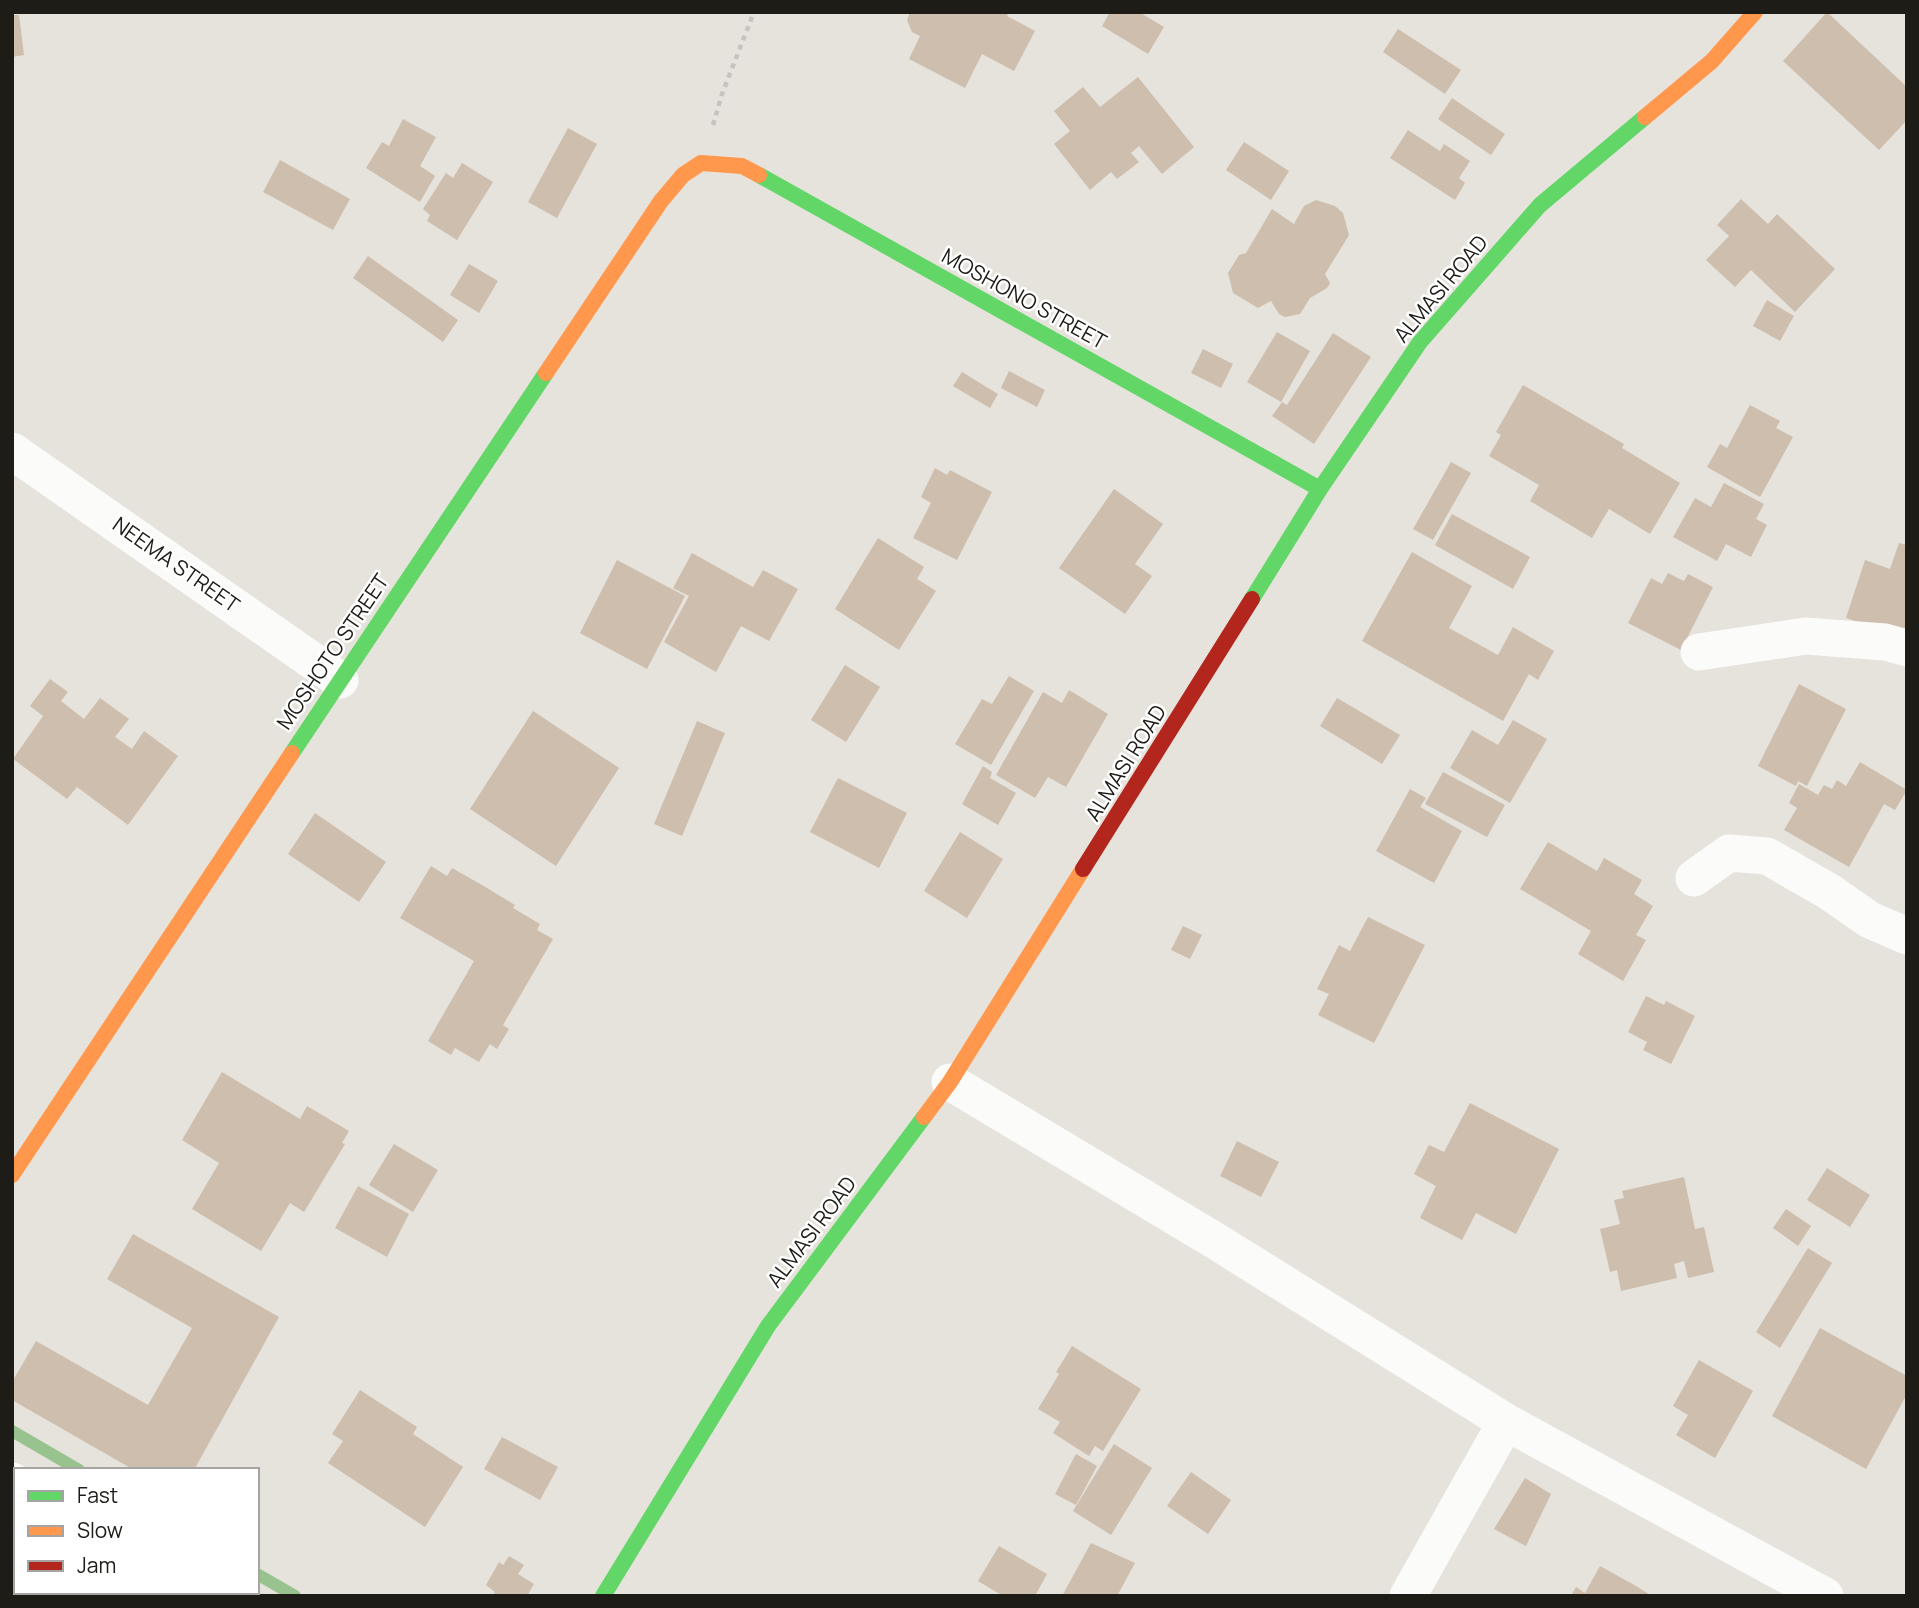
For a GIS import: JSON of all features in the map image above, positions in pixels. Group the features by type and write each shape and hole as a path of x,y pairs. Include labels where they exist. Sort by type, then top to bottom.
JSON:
{"street":[{"name":"ALMASI ROAD","path":"603,1596 768,1326 950,1082 1320,489 1420,342 1540,205 1712,61 1755,12"},
{"name":"MOSHONO STREET","path":"701,163 742,166 1320,489"},
{"name":"MOSHOTO STREET","path":"12,1175 661,201 683,175 701,163"},
{"name":"NEEMA STREET","path":"12,452 340,680"},
{"path":"1699,652 1806,636 1885,642 1907,648"},
{"path":"1694,878 1729,853 1767,856 1828,891 1870,920 1907,936"},
{"path":"950,1082 1214,1240 1506,1422 1825,1596"},
{"path":"1408,1596 1506,1422"}],"path":[{"path":"701,163 722,94 754,12"}],"building":[{"path":"910,12 1009,12 1007,16 1035,31 1014,71 982,54 965,88 909,59 920,36 912,32 907,20"},
{"path":"1110,12 1139,12 1164,27 1148,54 1102,26"},
{"path":"1827,12 1907,87 1907,120 1879,150 1783,61"},
{"path":"12,15 19,15 24,55 12,57"},
{"path":"1398,29 1461,70 1445,94 1383,52"},
{"path":"1138,77 1194,147 1162,174 1139,146 1131,153 1139,162 1117,179 1111,172 1090,190 1054,144 1070,131 1054,111 1083,87 1100,107"},
{"path":"1452,98 1505,134 1491,155 1438,119"},
{"path":"403,119 436,137 420,166 435,176 420,202 366,168 382,142 389,146"},
{"path":"568,128 597,144 557,218 528,202"},
{"path":"1408,130 1440,151 1444,144 1470,161 1459,178 1465,183 1455,200 1390,158"},
{"path":"1244,142 1289,171 1271,200 1226,170"},
{"path":"280,160 350,199 333,230 263,192"},
{"path":"462,163 493,182 457,240 427,221 430,215 423,209 446,173 453,178"},
{"path":"1741,199 1768,224 1777,214 1835,269 1795,312 1751,270 1735,287 1706,260 1729,236 1717,225"},
{"path":"1316,200 1335,206 1343,213 1349,235 1325,274 1330,283 1327,288 1310,298 1300,314 1285,317 1279,314 1271,301 1258,308 1233,293 1228,273 1239,255 1246,253 1272,209 1294,224 1304,206"},
{"path":"368,256 458,320 443,342 353,278"},
{"path":"469,264 498,281 479,313 450,295"},
{"path":"1767,300 1794,316 1780,341 1753,326"},
{"path":"1277,332 1310,351 1281,402 1247,382"},
{"path":"1333,333 1371,357 1314,444 1272,416 1282,402 1287,405"},
{"path":"1203,349 1233,364 1221,388 1191,373"},
{"path":"1009,371 1045,390 1037,407 1001,388"},
{"path":"962,372 998,394 990,408 953,386"},
{"path":"1523,385 1624,444 1622,448 1680,483 1650,534 1609,509 1592,538 1530,501 1539,485 1489,456 1501,435 1496,432"},
{"path":"1750,405 1780,421 1776,428 1793,437 1760,497 1707,467 1720,444 1727,448"},
{"path":"1451,462 1471,473 1433,540 1413,529"},
{"path":"935,468 947,475 950,470 992,492 957,560 913,538 931,503 921,497"},
{"path":"1724,483 1764,504 1756,519 1767,525 1751,557 1726,544 1717,561 1673,537 1695,498 1711,507"},
{"path":"1114,489 1163,524 1135,564 1152,576 1125,614 1059,568"},
{"path":"1452,514 1530,557 1513,589 1435,545"},
{"path":"878,538 924,567 917,579 936,591 899,650 835,609"},
{"path":"1899,543 1907,545 1907,638 1846,618 1865,560 1890,569"},
{"path":"1412,552 1472,586 1449,628 1498,655 1513,627 1554,651 1538,680 1529,674 1503,721 1362,641"},
{"path":"692,553 753,587 763,570 798,589 769,641 741,626 716,672 664,642 689,596 673,588"},
{"path":"617,560 685,596 647,669 580,633"},
{"path":"1668,573 1684,581 1688,574 1713,587 1681,650 1628,623 1651,578 1662,584"},
{"path":"845,665 880,687 846,742 811,720"},
{"path":"1009,676 1034,691 991,765 955,744 982,699 992,704"},
{"path":"50,679 68,692 61,701 84,719 100,698 129,719 115,737 132,749 144,731 178,756 128,825 77,787 67,799 13,759 43,716 30,706"},
{"path":"1799,684 1846,709 1807,786 1798,781 1796,786 1758,766"},
{"path":"1069,690 1108,714 1066,787 1048,777 1035,798 996,775 1043,692 1062,703"},
{"path":"1337,698 1400,735 1382,764 1320,726"},
{"path":"533,711 619,768 556,866 470,809"},
{"path":"1513,720 1547,739 1510,803 1450,768 1472,730 1498,745"},
{"path":"697,721 725,733 682,836 654,824"},
{"path":"1860,762 1907,790 1895,810 1884,804 1849,867 1784,830 1797,808 1789,803 1799,784 1818,795 1824,785 1832,789 1837,780 1846,786"},
{"path":"983,766 992,772 990,778 1016,793 998,825 962,804"},
{"path":"1443,772 1505,805 1487,837 1425,804"},
{"path":"838,778 907,813 879,868 810,832"},
{"path":"1410,789 1426,798 1420,807 1462,831 1434,883 1376,851"},
{"path":"315,813 386,862 359,902 288,854"},
{"path":"960,832 1003,859 967,918 924,891"},
{"path":"1548,842 1597,871 1604,858 1642,880 1634,894 1653,906 1636,935 1646,940 1623,981 1578,954 1591,931 1520,889"},
{"path":"431,866 447,876 452,868 482,885 540,924 537,930 553,939 503,1025 509,1029 497,1049 490,1044 479,1062 455,1048 451,1055 428,1041 474,961 400,918"},
{"path":"1368,917 1425,945 1374,1043 1318,1015 1329,994 1317,989 1339,945 1350,951"},
{"path":"1183,926 1202,935 1190,959 1171,950"},
{"path":"1646,996 1664,1005 1666,1001 1695,1016 1671,1064 1643,1050 1647,1042 1628,1032"},
{"path":"222,1072 300,1119 307,1106 349,1131 342,1143 345,1144 304,1212 290,1203 261,1251 192,1209 219,1163 182,1140"},
{"path":"1470,1103 1559,1149 1516,1234 1476,1213 1462,1240 1420,1218 1436,1186 1414,1174 1429,1145 1444,1152"},
{"path":"1237,1141 1279,1162 1261,1197 1220,1176"},
{"path":"394,1144 438,1170 413,1212 369,1185"},
{"path":"1827,1168 1870,1195 1850,1227 1807,1200"},
{"path":"1684,1177 1695,1229 1704,1227 1714,1272 1688,1278 1684,1261 1674,1264 1677,1278 1621,1291 1617,1270 1610,1272 1600,1229 1620,1224 1614,1200 1624,1198 1622,1191"},
{"path":"358,1186 409,1214 387,1257 335,1228"},
{"path":"1786,1209 1811,1226 1798,1246 1773,1228"},
{"path":"133,1234 279,1317 195,1468 131,1468 12,1400 12,1382 36,1341 148,1405 192,1328 107,1279"},
{"path":"1808,1248 1832,1263 1780,1348 1756,1332"},
{"path":"1820,1328 1907,1376 1907,1394 1866,1469 1772,1416"},
{"path":"1072,1346 1141,1389 1103,1451 1095,1446 1089,1456 1053,1433 1060,1422 1038,1409"},
{"path":"1699,1360 1753,1391 1715,1458 1676,1435 1688,1415 1673,1406"},
{"path":"360,1390 417,1427 413,1434 463,1467 425,1527 328,1463 343,1441 332,1434"},
{"path":"502,1437 558,1467 540,1500 484,1469"},
{"path":"1114,1444 1152,1468 1111,1535 1073,1511"},
{"path":"1076,1454 1097,1466 1076,1505 1055,1494"},
{"path":"1191,1472 1231,1500 1208,1534 1167,1506"},
{"path":"1525,1478 1551,1494 1526,1546 1494,1529"},
{"path":"1091,1543 1135,1563 1117,1596 1062,1596"},
{"path":"999,1546 1047,1574 1035,1596 1003,1596 978,1581"},
{"path":"509,1556 524,1565 518,1574 534,1584 527,1596 493,1596 495,1592 486,1585 499,1562 503,1565"},
{"path":"1600,1566 1652,1596 1571,1596 1576,1587 1585,1593"},
{"path":"85,1594 182,1594 181,1596 84,1596"}],"waterway":[{"path":"12,1431 76,1468"},
{"path":"259,1575 295,1596"}],"traffic: fast":[{"path":"1252,599 1320,489 1420,342 1540,205 1645,117"},
{"path":"759,175 1320,489"},
{"path":"292,753 546,373"},
{"path":"603,1596 768,1326 924,1117"}],"traffic: slow":[{"path":"1645,117 1712,61 1755,12"},
{"path":"546,373 661,201 683,175 701,163 742,166 759,175"},
{"path":"12,1175 292,753"},
{"path":"924,1117 950,1082 1083,869"}],"traffic: jam":[{"path":"1083,869 1252,599"}]}
